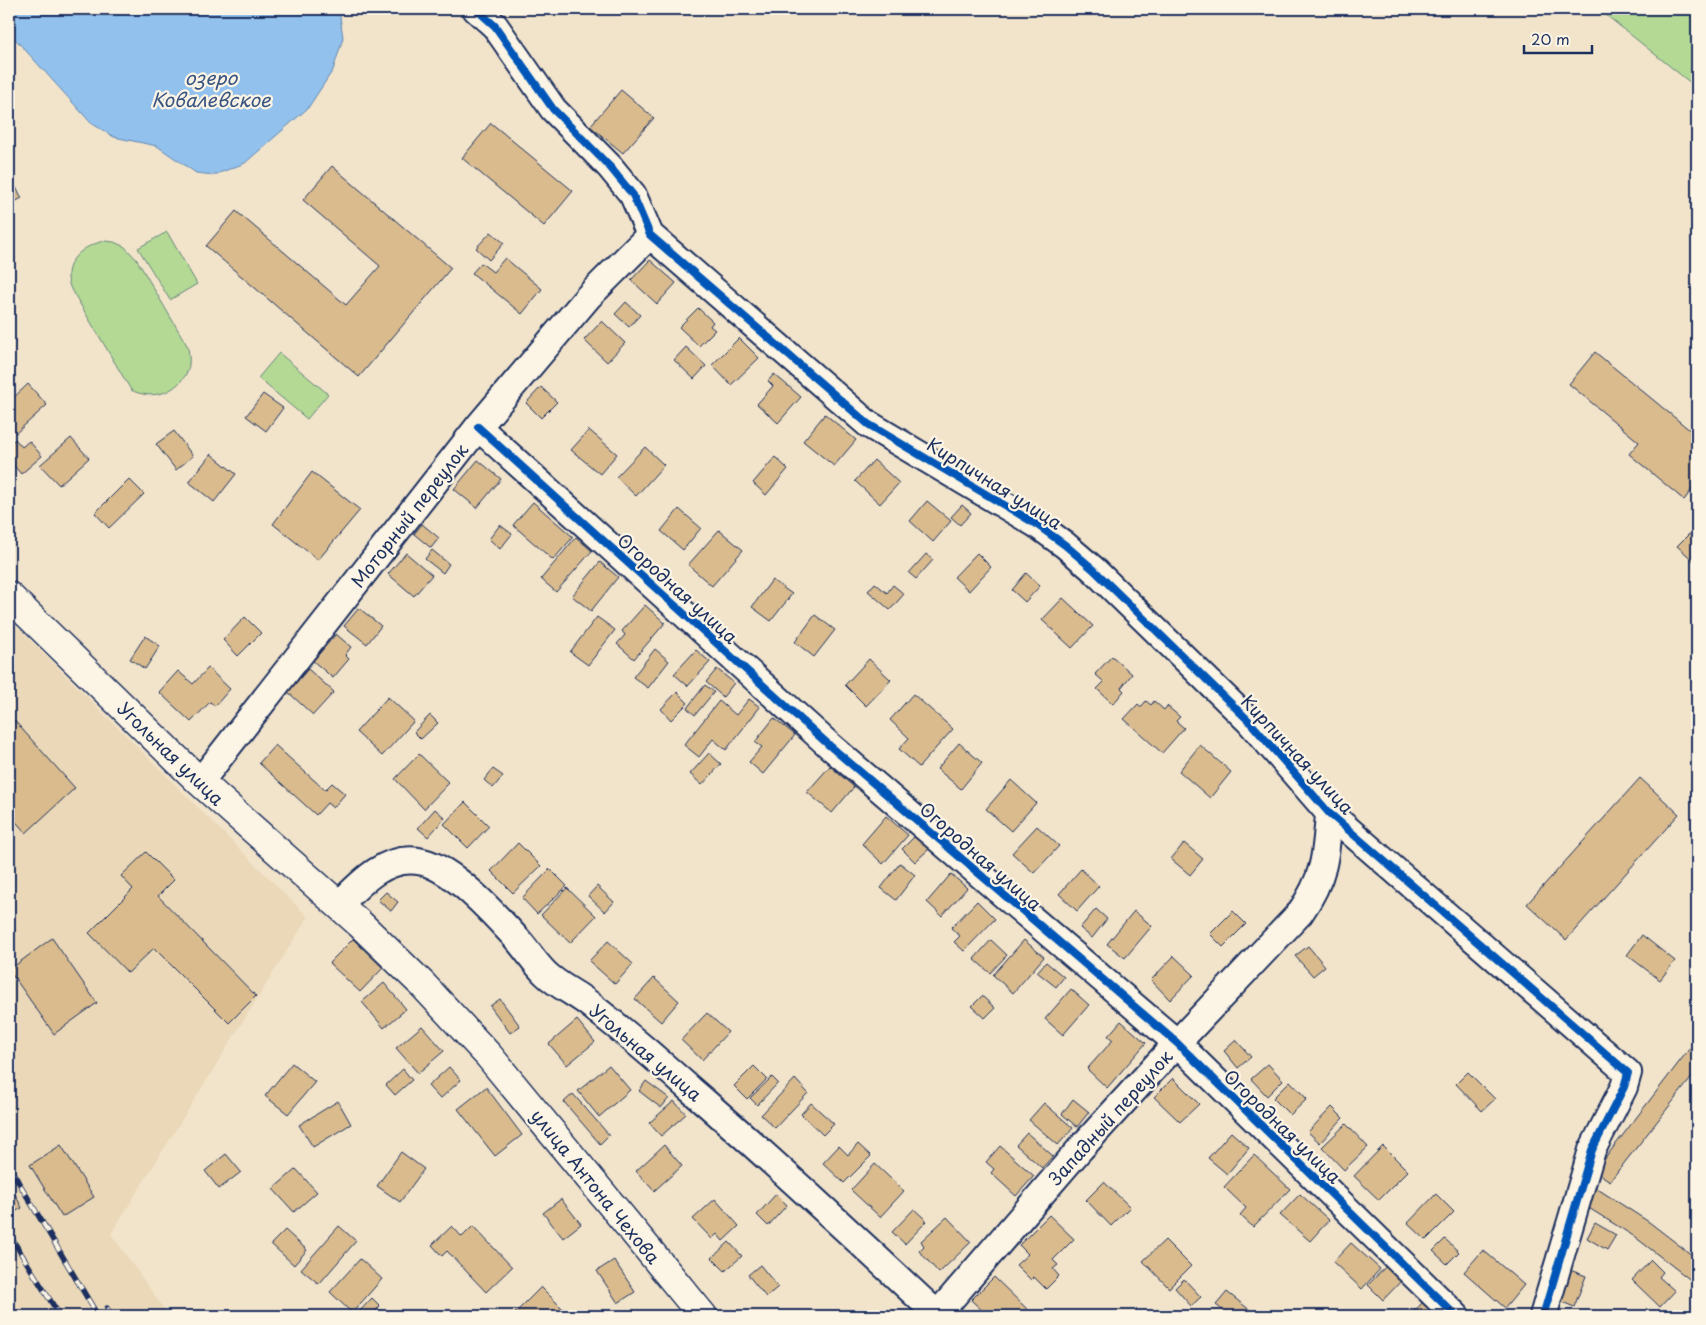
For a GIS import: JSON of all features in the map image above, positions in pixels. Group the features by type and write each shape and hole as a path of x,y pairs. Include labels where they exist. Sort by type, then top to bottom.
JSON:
{"street":[{"name":"Кирпичная улица","path":"476,9 495,26 553,110 610,168 633,195 650,235 868,424 1036,524 1065,544 1093,568 1249,721 1329,814 1628,1073 1624,1087 1592,1150 1543,1316"},
{"name":"Моторный переулок","path":"200,782 478,426 588,297 650,235"},
{"name":"Огородная улица","path":"478,426 830,746 1176,1043 1456,1316"},
{"name":"Угольная улица","path":"9,596 200,782 339,905 423,985 489,1056"},
{"name":"Западный переулок","path":"938,1316 1080,1149 1176,1043 1300,913 1312,896 1320,877 1326,854 1329,814"},
{"name":"Угольная улица","path":"339,905 361,882 373,873 390,866 404,862 421,861 440,868 465,887 517,940 545,973 557,983 592,1005 691,1089 938,1316"},
{"name":"улица Антона Чехова","path":"489,1056 703,1316"}],"shaded area":[{"path":"9,619 308,917 111,1234 169,1316 9,1316"}],"green space":[{"path":"1612,9 1697,9 1697,88 1606,15"},
{"path":"167,232 197,284 170,300 138,248"},
{"path":"105,241 114,242 125,247 137,260 188,347 188,371 181,381 162,393 146,395 131,390 70,287 69,270 76,256 89,246"},
{"path":"279,353 328,394 307,419 258,378"}],"water":[{"name":"озеро Ковалевское","path":"9,9 339,9 343,38 333,70 308,108 245,163 214,175 196,173 157,146 114,137 91,123 9,32"}],"building":[{"path":"621,90 654,118 623,153 590,126"},
{"path":"491,123 573,191 544,226 462,158"},
{"path":"332,166 451,268 359,377 206,246 236,211 346,305 380,266 303,200"},
{"path":"9,175 22,198 9,205"},
{"path":"491,232 504,243 489,260 476,248"},
{"path":"505,258 542,289 522,314 472,273 481,263 493,272"},
{"path":"650,260 676,283 657,304 631,280"},
{"path":"626,302 640,315 629,327 615,314"},
{"path":"698,308 713,322 710,326 715,330 699,346 679,327"},
{"path":"602,321 625,343 607,362 584,340"},
{"path":"739,338 759,358 731,385 712,365"},
{"path":"686,347 706,366 694,379 674,360"},
{"path":"1595,352 1697,436 1697,489 1694,487 1684,500 1629,454 1639,442 1569,384"},
{"path":"774,374 801,397 778,423 757,404 773,386 768,381"},
{"path":"28,384 47,405 16,433 9,425 9,402"},
{"path":"541,387 557,402 541,418 526,403"},
{"path":"263,394 283,408 266,431 246,416"},
{"path":"825,414 856,440 834,466 803,441"},
{"path":"589,430 617,454 600,474 571,450"},
{"path":"174,431 193,456 176,470 156,444"},
{"path":"71,438 89,458 59,485 40,465"},
{"path":"15,439 22,447 29,441 42,456 21,474 9,460 9,445"},
{"path":"645,447 664,465 636,496 616,477"},
{"path":"211,454 236,474 214,502 189,482"},
{"path":"775,457 788,469 766,495 753,483"},
{"path":"478,460 501,479 477,508 454,489"},
{"path":"874,460 899,483 880,504 855,481"},
{"path":"312,472 360,510 318,560 273,524"},
{"path":"129,479 144,494 109,528 95,513"},
{"path":"927,501 951,521 933,542 910,521"},
{"path":"533,502 573,537 553,560 513,525"},
{"path":"962,505 971,513 960,525 951,517"},
{"path":"679,509 701,528 683,550 661,531"},
{"path":"422,524 439,538 431,548 414,534"},
{"path":"500,525 512,534 500,549 489,539"},
{"path":"719,530 743,550 712,586 688,565"},
{"path":"1689,534 1697,542 1697,560 1695,562 1677,546"},
{"path":"576,537 592,551 556,592 541,579"},
{"path":"432,550 449,564 443,573 425,559"},
{"path":"406,553 432,575 414,596 388,574"},
{"path":"977,553 991,567 969,591 954,577"},
{"path":"926,554 933,560 916,579 909,573"},
{"path":"600,562 618,577 591,611 572,596"},
{"path":"1026,573 1040,586 1025,602 1012,590"},
{"path":"772,580 792,594 771,621 752,607"},
{"path":"875,583 887,593 893,585 904,594 890,610 868,591"},
{"path":"1063,598 1093,626 1072,648 1042,620"},
{"path":"645,605 665,623 634,659 617,644 625,635 622,631"},
{"path":"359,608 381,626 367,644 344,626"},
{"path":"815,615 835,630 814,657 795,642"},
{"path":"245,617 261,633 238,656 223,640"},
{"path":"597,617 615,630 588,665 570,652"},
{"path":"336,634 351,647 345,655 349,659 333,678 313,661"},
{"path":"145,636 160,646 145,669 130,659"},
{"path":"655,649 669,661 648,688 633,677"},
{"path":"696,650 710,662 688,686 674,674"},
{"path":"1112,656 1132,674 1121,688 1124,691 1113,704 1097,689 1104,682 1095,674"},
{"path":"869,659 891,680 866,706 845,685"},
{"path":"208,668 230,689 215,706 210,702 191,722 159,692 178,671 193,684"},
{"path":"308,669 334,692 313,715 288,692"},
{"path":"717,669 734,683 723,697 706,682"},
{"path":"705,685 714,692 695,715 687,708"},
{"path":"677,692 688,703 671,720 661,709"},
{"path":"913,694 953,729 919,767 899,749 909,738 890,720"},
{"path":"388,697 414,721 382,756 356,732"},
{"path":"749,699 760,707 726,750 713,739 699,757 684,745 719,701 736,715"},
{"path":"1146,701 1151,705 1154,701 1164,710 1167,706 1180,717 1176,721 1184,728 1162,753 1124,719 1138,704 1141,707"},
{"path":"430,715 438,723 421,739 414,732"},
{"path":"12,718 75,788 26,833 9,814 9,721"},
{"path":"774,718 795,735 763,774 749,762 762,747 755,742"},
{"path":"959,743 982,763 961,789 937,769"},
{"path":"275,745 325,790 332,783 345,794 333,808 327,803 316,815 259,763"},
{"path":"1200,745 1231,772 1210,798 1179,771"},
{"path":"709,753 721,764 702,785 690,774"},
{"path":"419,754 449,783 424,809 395,779"},
{"path":"830,766 854,787 832,813 807,792"},
{"path":"493,769 503,776 493,788 484,780"},
{"path":"1640,778 1679,814 1566,940 1527,904"},
{"path":"1011,780 1036,803 1011,831 986,809"},
{"path":"465,802 489,826 468,848 444,824"},
{"path":"435,809 445,818 428,837 418,828"},
{"path":"886,816 908,835 883,864 862,844"},
{"path":"1037,826 1059,846 1034,873 1012,853"},
{"path":"916,835 930,848 915,862 902,849"},
{"path":"518,843 541,866 513,893 491,871"},
{"path":"1184,843 1203,859 1190,875 1171,859"},
{"path":"146,852 174,880 158,896 256,996 229,1023 154,948 128,973 89,933 133,889 121,876"},
{"path":"900,863 915,875 896,900 881,888"},
{"path":"550,869 567,886 537,914 522,898"},
{"path":"1081,869 1099,886 1077,911 1059,894"},
{"path":"951,874 967,888 942,916 927,902"},
{"path":"597,886 614,902 605,912 588,896"},
{"path":"567,888 596,916 570,943 541,915"},
{"path":"386,892 398,902 391,911 378,900"},
{"path":"977,901 995,919 964,951 954,942 960,936 951,928"},
{"path":"1096,909 1107,919 1092,938 1080,928"},
{"path":"1134,911 1152,926 1125,958 1107,944"},
{"path":"1233,911 1246,924 1223,947 1210,934"},
{"path":"1642,935 1675,961 1660,980 1627,955"},
{"path":"52,938 97,1003 54,1034 9,970"},
{"path":"353,939 383,968 360,992 329,963"},
{"path":"991,940 1007,955 990,973 974,959"},
{"path":"1024,940 1044,957 1013,993 993,975"},
{"path":"608,941 633,964 615,984 589,961"},
{"path":"1308,946 1325,966 1313,976 1295,956"},
{"path":"1174,956 1194,975 1170,1000 1151,980"},
{"path":"1046,962 1064,977 1056,987 1037,972"},
{"path":"654,978 679,1001 661,1022 635,999"},
{"path":"384,983 406,1009 384,1028 362,1002"},
{"path":"1071,989 1089,1005 1063,1035 1045,1019"},
{"path":"982,996 995,1008 985,1018 972,1006"},
{"path":"500,999 520,1026 510,1033 490,1006"},
{"path":"707,1013 728,1032 702,1060 681,1040"},
{"path":"577,1020 595,1042 567,1065 549,1044"},
{"path":"1121,1021 1146,1043 1107,1088 1087,1069 1113,1040 1108,1036"},
{"path":"422,1026 444,1051 418,1073 396,1048"},
{"path":"1697,1039 1697,1071 1610,1181 1596,1172 1609,1153"},
{"path":"1236,1040 1251,1057 1238,1068 1224,1051"},
{"path":"292,1063 315,1082 288,1114 265,1096"},
{"path":"1268,1064 1283,1080 1267,1096 1251,1079"},
{"path":"609,1065 630,1090 599,1117 578,1091"},
{"path":"754,1066 767,1079 747,1099 734,1086"},
{"path":"449,1067 461,1080 440,1099 428,1086"},
{"path":"403,1069 412,1080 395,1095 386,1085"},
{"path":"1468,1072 1495,1099 1482,1111 1456,1084"},
{"path":"772,1077 778,1083 757,1105 750,1098"},
{"path":"1173,1078 1199,1104 1180,1122 1154,1097"},
{"path":"795,1079 808,1093 775,1128 761,1115"},
{"path":"646,1081 669,1098 661,1108 639,1091"},
{"path":"1290,1081 1307,1099 1290,1115 1273,1098"},
{"path":"486,1087 522,1135 495,1156 458,1109"},
{"path":"573,1094 609,1135 600,1144 564,1102"},
{"path":"1073,1099 1089,1112 1077,1127 1062,1114"},
{"path":"338,1101 351,1124 313,1147 299,1125"},
{"path":"674,1101 686,1114 661,1136 649,1123"},
{"path":"811,1103 834,1124 823,1135 801,1114"},
{"path":"1044,1103 1073,1128 1058,1145 1029,1120"},
{"path":"1332,1107 1343,1118 1320,1143 1308,1132"},
{"path":"1346,1124 1368,1147 1344,1170 1322,1147"},
{"path":"1231,1132 1249,1148 1227,1174 1208,1158"},
{"path":"1027,1133 1053,1156 1042,1168 1016,1145"},
{"path":"858,1144 871,1156 844,1183 823,1163 839,1146 848,1155"},
{"path":"61,1145 94,1197 62,1217 30,1165"},
{"path":"664,1145 682,1166 654,1191 636,1171"},
{"path":"1000,1146 1034,1176 1016,1196 991,1173 994,1169 986,1162"},
{"path":"1383,1146 1408,1171 1379,1200 1354,1176"},
{"path":"401,1152 424,1169 400,1202 377,1186"},
{"path":"226,1154 241,1172 219,1189 205,1171"},
{"path":"1254,1155 1290,1189 1253,1227 1240,1215 1246,1208 1224,1187"},
{"path":"875,1164 904,1191 880,1217 851,1190"},
{"path":"296,1169 317,1192 294,1212 273,1189"},
{"path":"9,1182 22,1208 9,1215"},
{"path":"1104,1182 1130,1207 1111,1226 1086,1200"},
{"path":"1596,1188 1649,1222 1697,1259 1697,1285 1635,1237 1584,1205"},
{"path":"776,1194 787,1205 768,1226 757,1215"},
{"path":"1300,1194 1329,1220 1310,1241 1280,1215"},
{"path":"1436,1194 1454,1212 1426,1240 1408,1223"},
{"path":"561,1199 581,1224 563,1238 543,1213"},
{"path":"715,1199 739,1226 723,1241 717,1234 712,1239 693,1219"},
{"path":"914,1209 927,1221 905,1244 892,1232"},
{"path":"1049,1215 1074,1239 1053,1260 1058,1265 1053,1269 1059,1276 1046,1289 1034,1277 1031,1280 1016,1265 1028,1254 1019,1245"},
{"path":"947,1217 971,1242 939,1273 919,1251 924,1246 921,1241"},
{"path":"1595,1223 1616,1235 1607,1250 1587,1238"},
{"path":"339,1226 356,1241 319,1284 301,1269"},
{"path":"452,1226 462,1237 473,1226 512,1267 486,1292 447,1251 442,1256 432,1245"},
{"path":"285,1230 307,1250 294,1265 271,1244"},
{"path":"1445,1239 1459,1252 1447,1264 1433,1251"},
{"path":"1165,1240 1191,1266 1169,1288 1143,1261"},
{"path":"729,1242 742,1256 725,1271 712,1258"},
{"path":"1351,1243 1380,1269 1362,1289 1333,1262"},
{"path":"1483,1250 1524,1285 1505,1308 1464,1272"},
{"path":"360,1259 382,1279 352,1313 330,1292"},
{"path":"614,1260 635,1292 618,1303 597,1271"},
{"path":"1651,1260 1663,1272 1659,1277 1675,1291 1660,1307 1632,1280"},
{"path":"1390,1262 1405,1277 1383,1300 1368,1285"},
{"path":"760,1265 778,1287 766,1297 748,1275"},
{"path":"1570,1270 1586,1276 1574,1307 1558,1300"},
{"path":"994,1277 1027,1309 1020,1316 988,1316 971,1300"},
{"path":"1184,1279 1201,1297 1191,1306 1175,1288"},
{"path":"541,1287 570,1316 512,1316"},
{"path":"1227,1292 1251,1311 1246,1316 1230,1316 1216,1305"},
{"path":"372,1298 380,1306 370,1316 357,1316 356,1315"},
{"path":"1422,1303 1437,1316 1410,1316"}],"railway":[{"path":"9,1166 98,1316"},
{"path":"9,1234 60,1316"},
{"path":"107,1308 111,1316"}],"cycle path":[{"path":"476,9 495,26 553,109 610,167 633,195 650,235 868,424 1036,524 1065,545 1093,569 1249,721 1329,813 1628,1073 1624,1087 1592,1150 1543,1316"},
{"path":"478,427 830,746 1177,1043 1456,1316"}]}
